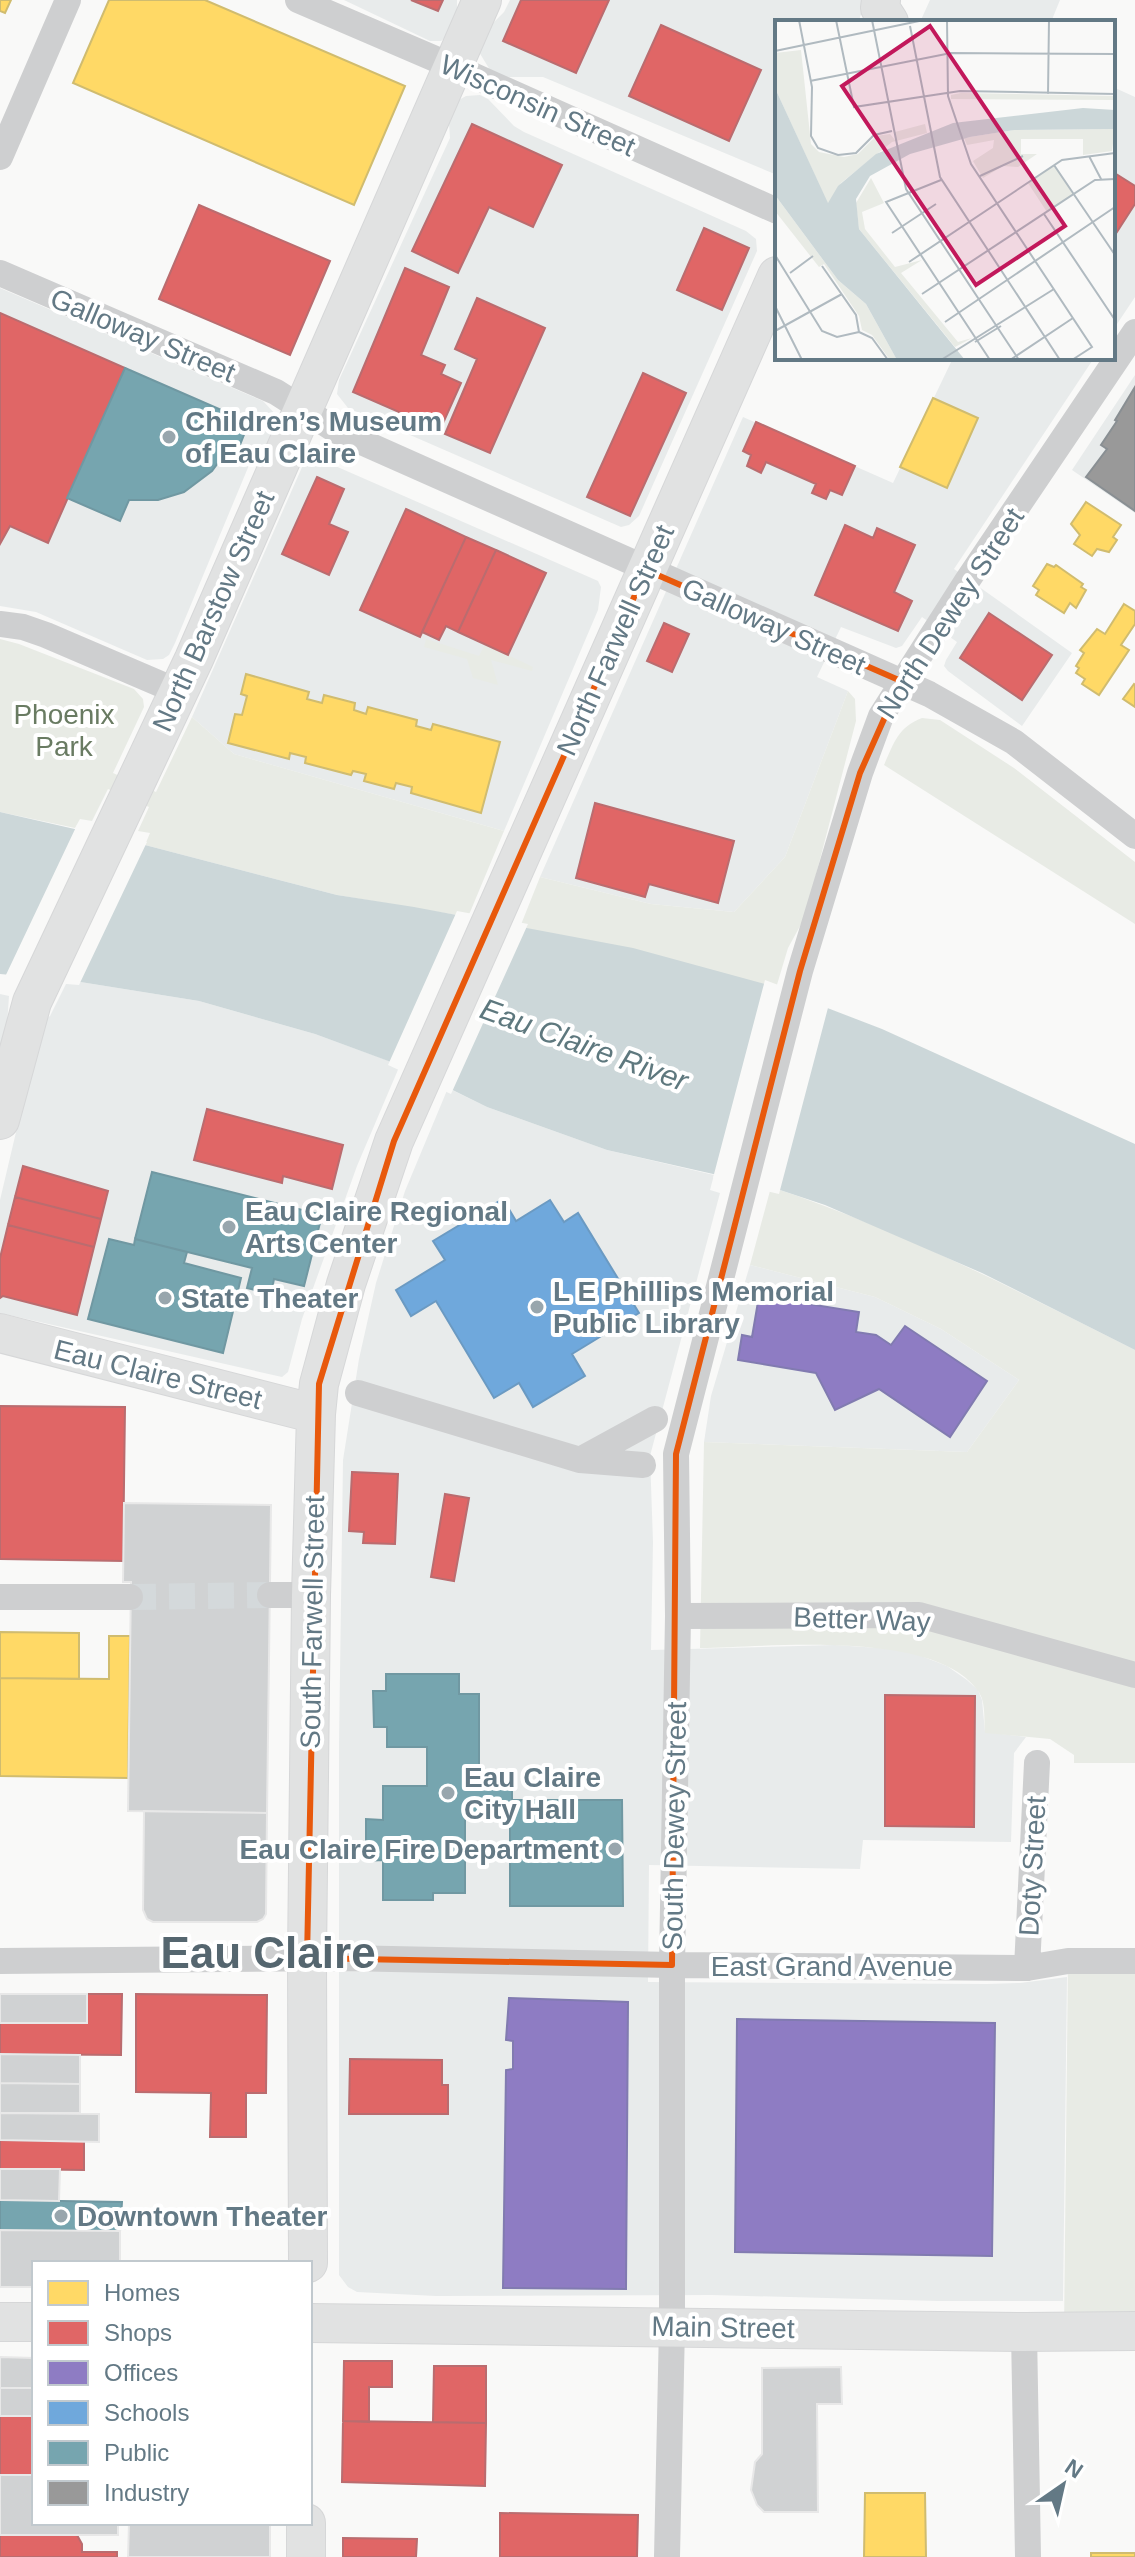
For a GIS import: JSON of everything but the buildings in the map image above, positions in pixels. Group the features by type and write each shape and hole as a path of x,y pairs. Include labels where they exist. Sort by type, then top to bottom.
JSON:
{"street":[{"path":"0,157 68,0"},
{"name":"Wisconsin Street","path":"298,0 775,210"},
{"name":"North Barstow Street","path":"0,1120 32,1002 179,692 482,0"},
{"path":"881,0 880,8 888,20"},
{"path":"890,20 900,0"},
{"name":"Galloway Street","path":"0,273 276,392 337,431 929,694 1014,742 1135,836"},
{"name":"North Farwell Street","path":"453,1005 775,280"},
{"name":"North Dewey Street","path":"765,1105 800,971 860,773 881,716 901,681 1127,343"},
{"path":"0,624 23,627 46,635 179,692"},
{"name":"South Farwell Street","path":"308,2261 311,1595 319,1384 346,1284 394,1141 453,1005"},
{"name":"South Dewey Street","path":"667,2557 678,1616 676,1454 765,1105"},
{"name":"Eau Claire Street","path":"0,1333 316,1414"},
{"path":"358,1393 580,1460 643,1465"},
{"path":"580,1460 655,1419"},
{"path":"270,1595 311,1595"},
{"path":"0,1597 130,1597"},
{"name":"Better Way","path":"678,1616 919,1615 1135,1675"},
{"name":"Doty Street","path":"1027,1968 1037,1763"},
{"name":"East Grand Avenue","path":"0,1961 307,1958 1027,1968 1068,1961 1135,1961"},
{"path":"0,2322 32,2322"},
{"name":"Main Street","path":"312,2323 1135,2331"},
{"path":"1024,2332 1028,2557"},
{"path":"306,2525 306,2557"}],"highlighted area":[{"path":"646,570 901,681 860,773 800,971 676,1454 672,1965 307,1958 319,1384 394,1141"}],"shaded area":[{"path":"344,0 457,0 457,11 450,34 441,41 430,41"},
{"path":"510,0 867,0 859,20 775,20 775,174 543,77 501,77 490,70 479,52 492,24"},
{"path":"930,0 1060,0 1052,20 921,20"},
{"path":"1115,88 1135,97 1135,297 1115,327"},
{"path":"480,95 524,132 746,231 756,239 757,251 639,516 629,525 621,527 348,408 337,394 339,380 450,138 449,123 459,100"},
{"path":"0,288 263,401 278,417 277,427 268,444 252,458 175,643 163,659 147,660 36,612 0,606"},
{"path":"952,360 1093,360 954,569 1072,653 1022,726 948,671 944,666 957,642 922,617 902,646 896,648 841,627 817,677 848,691 785,857 734,912 651,904 540,877 743,417 893,483"},
{"path":"1135,375 1135,513 1072,470"},
{"path":"317,458 598,581 601,587 598,610 504,831 234,754 192,717 303,465 309,459"},
{"path":"68,980 199,1001 315,1034 400,1065 357,1166 302,1319 288,1372 282,1377 0,1313 0,1200 38,1025 50,1016"},
{"path":"0,994 9,996 7,1025 0,1046"},
{"path":"448,1088 487,1107 607,1150 714,1175 710,1190 720,1193 650,1456 653,1542 651,1650 835,1645 893,1649 916,1654 947,1666 978,1690 985,1732 1026,1737 1014,1753 1011,1842 863,1840 860,1869 649,1865 648,1982 987,1984 1067,1977 1063,2301 712,2295 436,2296 357,2292 348,2287 339,2275 339,1745 343,1460 359,1359 376,1283 405,1191"},
{"path":"750,1265 875,1297 941,1329 1019,1380 967,1452 704,1442 711,1396"}],"green space":[{"name":"Phoenix Park","path":"0,639 134,689 143,699 144,707 113,773 156,792 192,717 234,754 504,831 468,917 337,895 145,845 150,833 138,831 149,807 108,789 92,821 80,819 75,828 0,812"},
{"path":"426,639 479,656 485,644 533,667 532,671 491,660 498,685 473,678 467,659 424,647"},
{"path":"848,691 855,699 856,721 805,917 788,948 776,988 520,927 540,877 651,904 734,912 785,857"},
{"path":"922,718 940,720 1014,768 1135,862 1135,924 884,765 902,731"},
{"path":"771,1187 911,1241 1135,1350 1135,1763 1074,1763 1074,1755 1050,1739 985,1733 983,1705 978,1691 956,1671 926,1658 848,1646 700,1648 704,1442 967,1452 1019,1380 941,1329 875,1297 750,1265"},
{"path":"1068,1961 1135,1961 1135,2331 1064,2332"}],"water":[{"name":"Eau Claire River","path":"0,812 145,845 337,895 633,948 765,984 882,1029 1135,1144 1135,1350 982,1273 825,1205 771,1187 607,1150 487,1107 410,1069 315,1034 199,1001 68,980 0,974"}],"pier":[{"path":"77,825 147,842 79,985 4,979"},
{"path":"457,911 528,924 451,1094 388,1065"},
{"path":"765,980 829,1004 779,1194 713,1178"}],"tunnel":[{"path":"130,1597 270,1595"}],"place":[{"name":"Children’s Museum of Eau Claire","path":"169,437"},
{"name":"Eau Claire Regional Arts Center","path":"229,1227"},
{"name":"State Theater","path":"165,1298"},
{"name":"L E Phillips Memorial Public Library","path":"537,1307"},
{"name":"Eau Claire City Hall","path":"448,1793"},
{"name":"Eau Claire Fire Department","path":"615,1849"},
{"name":"Downtown Theater","path":"61,2216"}],"district":[{"name":"Eau Claire","path":"268,1953"}]}
